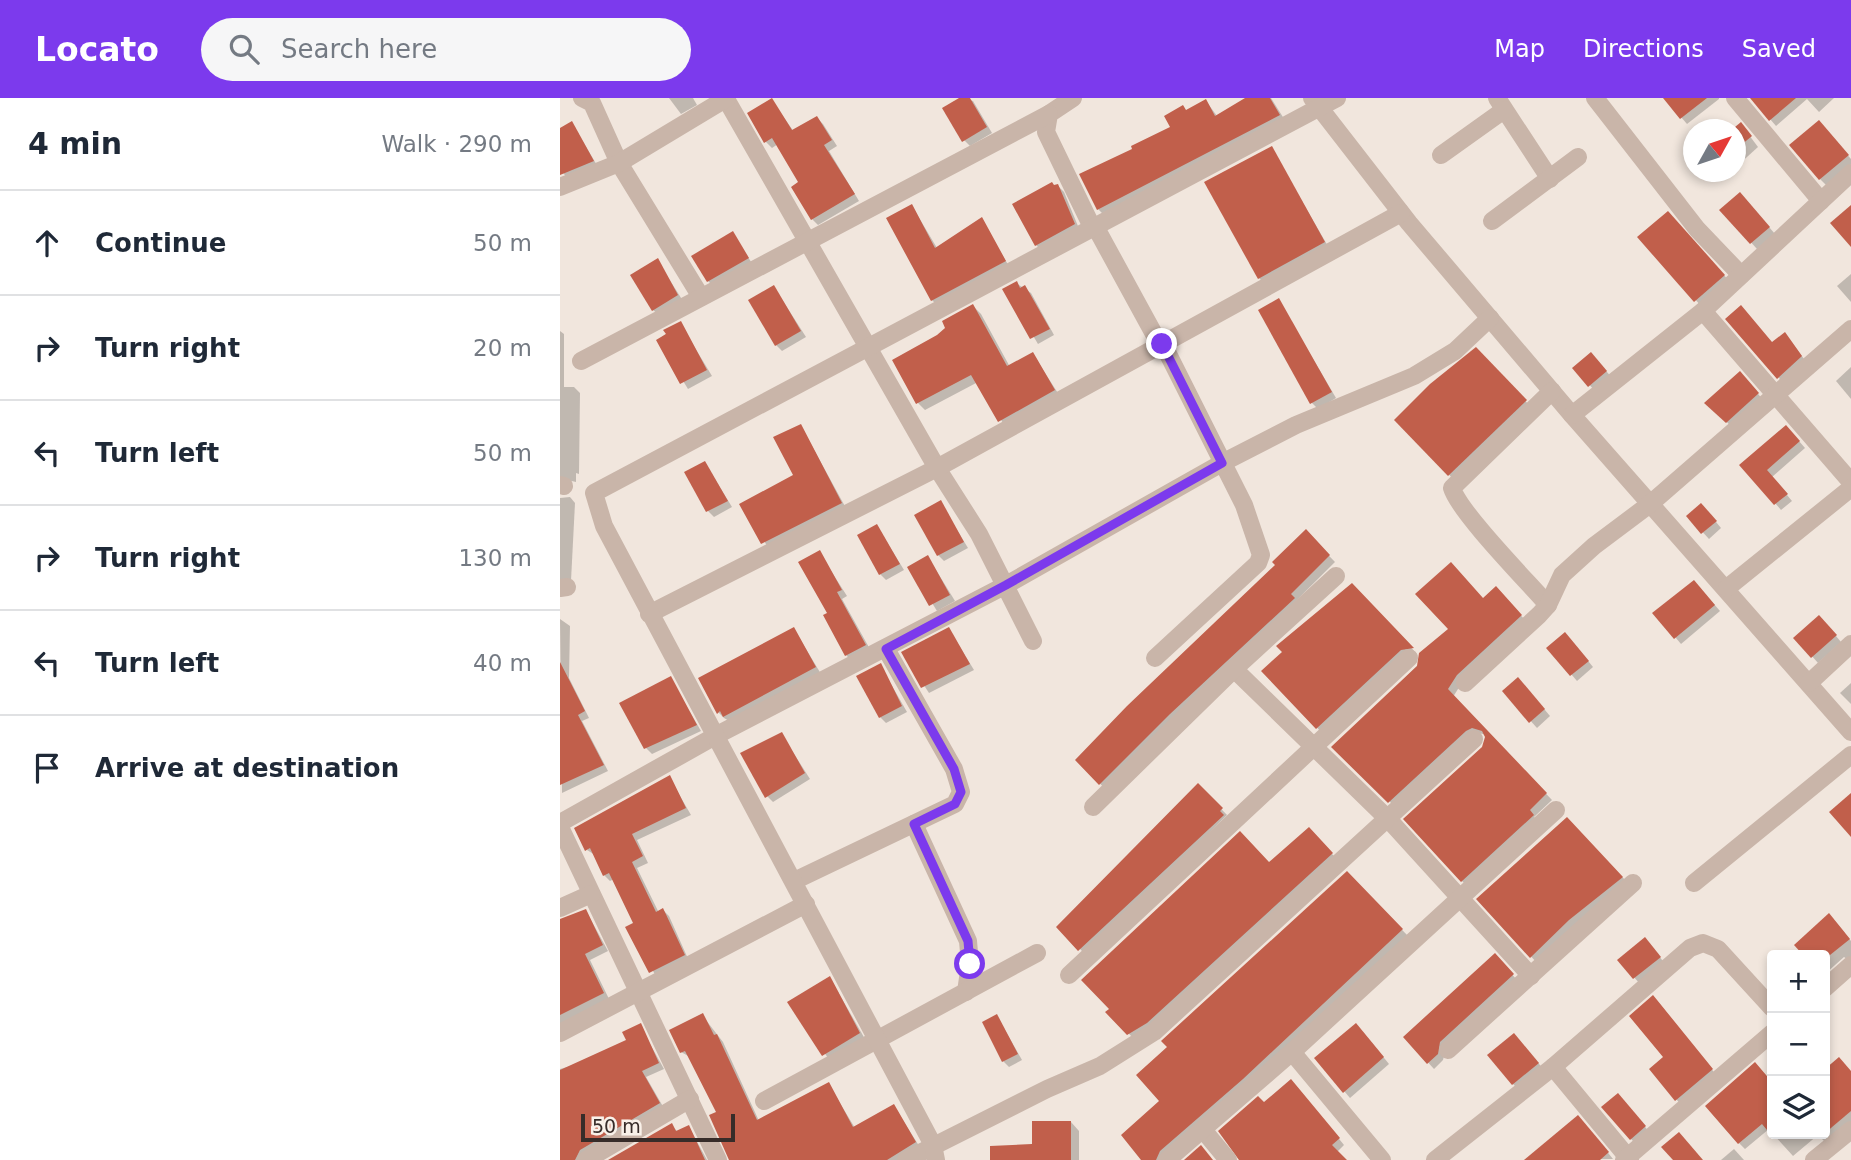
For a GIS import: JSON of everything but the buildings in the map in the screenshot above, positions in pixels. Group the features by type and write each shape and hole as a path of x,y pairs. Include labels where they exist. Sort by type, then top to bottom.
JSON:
{"street":[{"path":"582,98 592,103 619,163 701,296"},
{"path":"560,187 619,163 726,98 937,468 979,534 1033,640"},
{"path":"581,361 1049,114 1073,98"},
{"path":"935,1153 794,881 649,614 604,526 594,493 1094,227 1316,103 1337,98"},
{"path":"1595,98 1697,229 1741,275"},
{"path":"1735,98 1821,201"},
{"path":"1316,103 1401,213 1572,415 1851,732"},
{"path":"1441,155 1501,104 1550,179"},
{"path":"1049,114 1046,132 1094,227 1161,345 1222,463 1252,523 1261,555 1258,563 1155,658"},
{"path":"1492,221 1578,157"},
{"path":"1572,415 1703,312 1851,173"},
{"path":"649,614 937,468 1401,213"},
{"path":"1703,312 1851,482"},
{"path":"719,1160 560,825 717,736 1006,585 1222,463 1296,425 1414,376 1455,351 1490,318"},
{"path":"1465,682 1548,605 1562,575 1594,546 1650,504 1851,329"},
{"path":"1548,605 1454,496 1452,488 1552,391"},
{"path":"1727,588 1851,488"},
{"path":"1093,807 1234,669 1335,576"},
{"path":"1809,683 1851,644"},
{"path":"794,881 955,804 961,792 954,769 886,649"},
{"path":"1069,975 1409,658"},
{"path":"1234,669 1389,820 1531,976"},
{"path":"906,1160 935,1153 1125,1053 1154,1032 1389,820 1474,739"},
{"path":"1694,883 1851,755"},
{"path":"1167,1160 1292,1052 1556,810"},
{"path":"914,824 968,941 970,964 966,992"},
{"path":"1448,1050 1633,883"},
{"path":"560,908 591,894"},
{"path":"560,1033 806,904"},
{"path":"1435,1160 1553,1066 1690,948 1703,943 1718,949 1767,1003"},
{"path":"764,1101 1037,953"},
{"path":"1830,984 1851,965"},
{"path":"1553,1066 1627,1159 1767,1037"},
{"path":"1292,1052 1382,1160"},
{"path":"586,1160 690,1099"},
{"path":"1204,1130 1228,1160"},
{"path":"1814,1160 1851,1130"}],"route":[{"path":"970,964 968,941 914,824 955,804 961,792 954,769 886,649 1006,585 1222,463 1162,344"}]}
